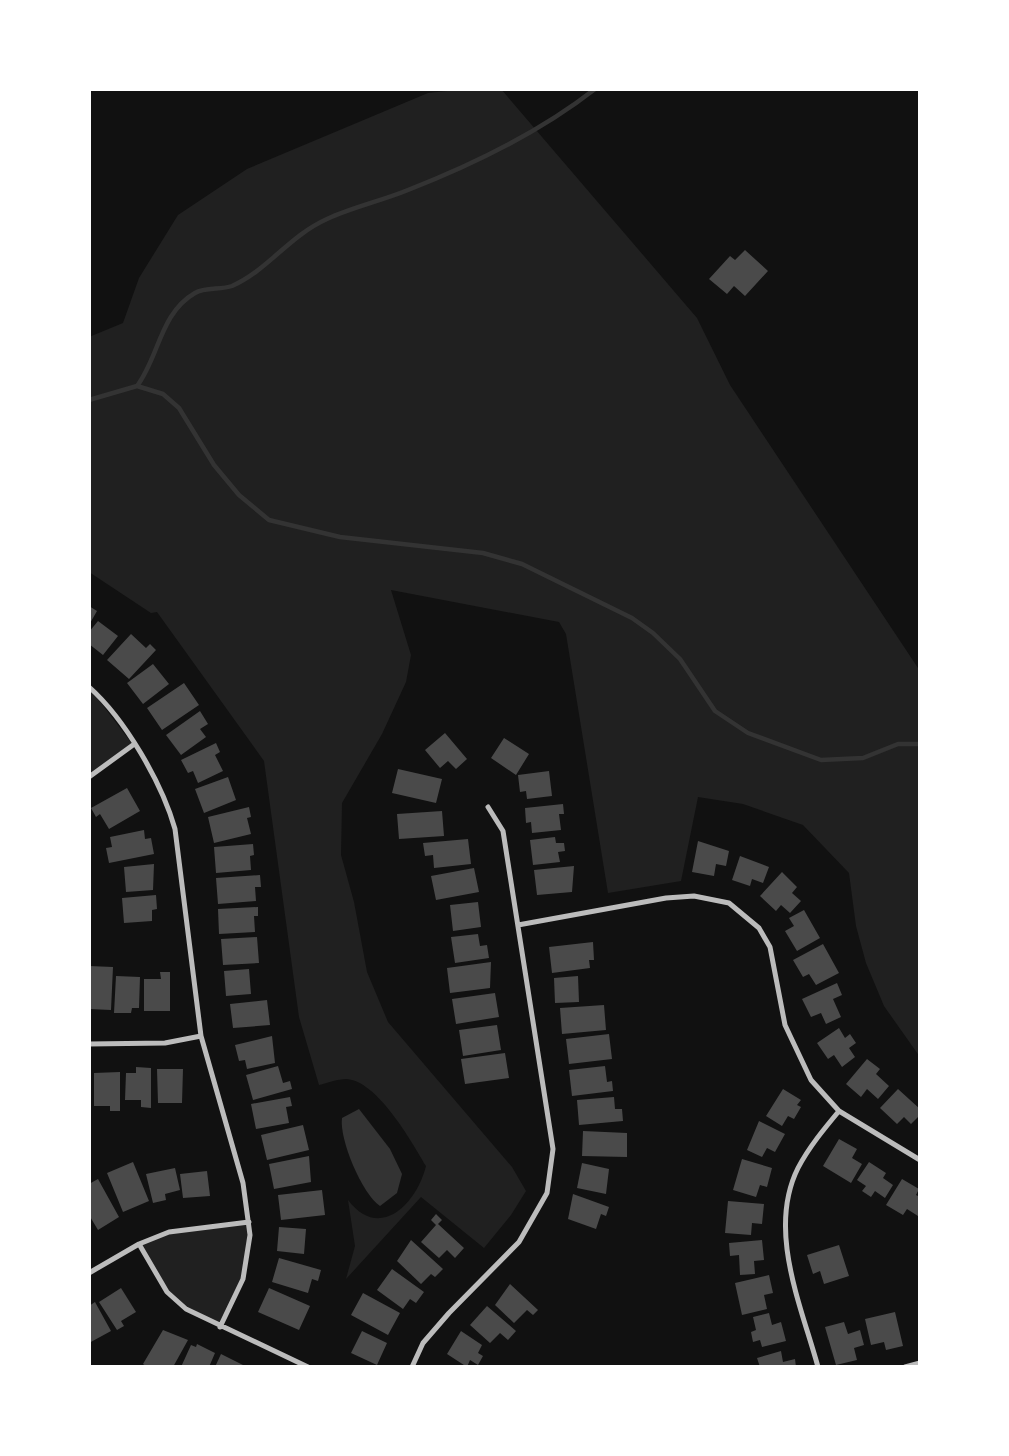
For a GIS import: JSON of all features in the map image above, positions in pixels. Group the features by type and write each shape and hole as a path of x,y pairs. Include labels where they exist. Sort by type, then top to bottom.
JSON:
{"street":[{"path":"89,687 133,745 166,797 175,828 201,1036 243,1183 249,1222 250,1246 243,1279 220,1327"},
{"path":"89,777 133,745"},
{"path":"412,1367 423,1343 519,1242 547,1193 553,1149 503,831 488,807"},
{"path":"517,925 666,898 694,896 729,903 758,928 769,947 785,1025 811,1080 839,1111 920,1160"},
{"path":"89,1044 165,1043 201,1036"},
{"path":"818,1367 784,1235 788,1199 797,1170 839,1111"},
{"path":"89,1273 139,1244 169,1232 249,1222"},
{"path":"139,1244 166,1292 186,1309 308,1367"},
{"path":"905,1367 920,1363"}],"shaded area":[{"path":"501,89 697,318 730,385 920,671 920,1057 884,1006 866,963 856,926 849,873 803,825 743,804 698,797 681,881 608,893 566,634 559,622 391,590 411,655 406,682 382,734 342,803 341,855 354,902 367,972 388,1022 512,1167 526,1191 511,1215 484,1248 421,1197 346,1279 355,1246 348,1200 360,1212 372,1218 396,1213 415,1193 426,1166 392,1114 370,1090 358,1082 346,1079 319,1085 299,1017 264,761 157,612 151,613 89,572 89,337 123,323 139,278 178,215 247,169 428,93"},
{"path":"89,687 133,745 89,777"},
{"path":"359,1109 390,1149 402,1174 397,1193 380,1206 359,1178 344,1139 342,1118"},
{"path":"249,1222 243,1279 220,1327 175,1300 139,1244 169,1232"}],"building":[{"path":"745,250 768,271 745,296 734,286 727,294 709,279 730,256 735,260"},
{"path":"89,606 97,611 89,625"},
{"path":"98,621 118,636 103,655 89,644 89,632"},
{"path":"131,634 146,648 150,644 156,650 129,679 107,660"},
{"path":"153,664 169,684 143,704 127,683"},
{"path":"184,683 199,705 162,730 147,708"},
{"path":"200,711 208,724 200,729 206,737 181,755 166,735"},
{"path":"445,733 467,759 456,769 448,761 440,768 425,750"},
{"path":"504,738 529,754 516,775 491,758"},
{"path":"216,743 220,752 215,755 223,771 198,783 193,771 188,773 181,760"},
{"path":"398,769 442,779 436,803 392,793"},
{"path":"549,771 552,796 527,799 526,791 520,792 518,775"},
{"path":"228,777 236,800 204,813 195,789"},
{"path":"127,788 140,811 109,829 100,814 96,817 91,808"},
{"path":"563,804 564,814 559,814 561,830 532,833 531,822 526,823 525,808"},
{"path":"249,807 251,817 247,818 251,834 214,843 208,817"},
{"path":"442,811 444,836 399,839 397,814"},
{"path":"144,830 145,839 151,838 154,854 109,863 106,848 112,847 110,837"},
{"path":"555,837 556,843 564,843 565,851 558,852 560,862 533,865 530,840"},
{"path":"468,839 471,864 434,868 433,855 425,856 423,843"},
{"path":"698,841 729,851 726,866 716,864 714,876 692,872"},
{"path":"253,844 251,870 216,873 214,847"},
{"path":"740,856 769,867 763,883 752,879 750,886 732,880"},
{"path":"154,864 153,890 126,892 124,867"},
{"path":"574,866 572,892 537,895 534,870"},
{"path":"474,868 479,892 436,900 431,876"},
{"path":"782,872 797,887 792,893 801,901 790,913 781,905 776,911 760,896"},
{"path":"260,875 261,887 255,887 256,901 218,904 216,878"},
{"path":"156,895 157,909 152,910 152,921 124,923 122,898"},
{"path":"478,902 481,927 453,931 450,905"},
{"path":"258,907 258,916 254,916 255,932 219,934 218,909"},
{"path":"804,910 820,938 797,951 785,931 794,926 789,918"},
{"path":"478,934 480,946 487,945 489,958 455,963 451,937"},
{"path":"257,937 259,963 223,965 221,939"},
{"path":"593,942 594,960 589,960 590,968 552,973 549,947"},
{"path":"823,944 839,973 816,985 809,974 803,977 793,960"},
{"path":"491,962 490,988 450,993 447,968"},
{"path":"89,966 113,967 111,1010 89,1009"},
{"path":"249,969 251,994 226,996 224,971"},
{"path":"160,972 170,972 170,1011 144,1011 144,979 161,979"},
{"path":"116,976 140,977 139,1008 132,1008 131,1013 114,1013"},
{"path":"578,976 579,1002 555,1003 554,978"},
{"path":"837,983 842,995 833,999 841,1017 826,1024 821,1013 811,1017 802,999"},
{"path":"495,993 499,1017 456,1024 452,999"},
{"path":"267,1000 270,1025 233,1028 230,1004"},
{"path":"604,1005 606,1030 562,1034 560,1008"},
{"path":"497,1025 501,1050 463,1056 459,1030"},
{"path":"839,1028 845,1038 850,1034 856,1043 849,1048 855,1057 842,1067 834,1055 828,1059 817,1043"},
{"path":"609,1034 612,1059 569,1064 566,1039"},
{"path":"272,1036 275,1063 247,1069 245,1060 239,1061 235,1045"},
{"path":"505,1053 509,1078 465,1084 461,1059"},
{"path":"867,1059 880,1069 876,1074 889,1086 878,1099 867,1089 861,1097 846,1084"},
{"path":"278,1066 283,1083 290,1081 292,1089 253,1100 246,1075"},
{"path":"605,1066 607,1082 612,1081 613,1091 572,1096 569,1070"},
{"path":"136,1067 151,1068 151,1108 141,1107 141,1100 125,1100 126,1073 136,1073"},
{"path":"157,1069 183,1069 182,1103 158,1103"},
{"path":"120,1072 120,1111 110,1111 110,1106 94,1106 94,1073"},
{"path":"783,1089 801,1100 797,1105 801,1107 794,1119 788,1116 782,1126 766,1116"},
{"path":"898,1089 920,1109 920,1115 911,1124 904,1117 897,1124 880,1108"},
{"path":"290,1097 292,1106 286,1107 289,1123 256,1129 251,1104"},
{"path":"614,1097 615,1109 622,1109 623,1121 579,1125 577,1100"},
{"path":"759,1121 785,1134 775,1152 767,1148 762,1157 747,1150"},
{"path":"303,1125 309,1150 267,1160 261,1135"},
{"path":"583,1131 627,1133 627,1157 582,1156"},
{"path":"839,1139 857,1149 852,1158 862,1164 851,1183 823,1166"},
{"path":"309,1156 311,1182 274,1189 269,1164"},
{"path":"742,1159 772,1168 767,1187 760,1185 756,1197 733,1190"},
{"path":"133,1162 149,1201 123,1212 107,1173"},
{"path":"869,1162 886,1173 883,1178 893,1185 885,1198 875,1191 871,1197 862,1191 866,1186 857,1180"},
{"path":"582,1163 609,1169 606,1194 577,1188"},
{"path":"175,1168 180,1190 165,1194 166,1200 153,1203 146,1174"},
{"path":"207,1171 210,1196 183,1198 180,1174"},
{"path":"98,1179 119,1217 98,1230 89,1215 89,1184"},
{"path":"902,1179 919,1189 916,1195 920,1197 918,1216 907,1209 903,1215 886,1205"},
{"path":"322,1190 325,1215 281,1220 278,1195"},
{"path":"573,1194 609,1207 606,1216 601,1214 596,1229 568,1219"},
{"path":"728,1201 764,1204 762,1224 752,1223 751,1235 725,1233"},
{"path":"436,1214 442,1220 438,1224 464,1248 455,1258 447,1250 439,1258 421,1242 436,1225 431,1220"},
{"path":"279,1227 306,1229 304,1254 277,1251"},
{"path":"411,1240 443,1269 435,1277 431,1274 421,1284 397,1261"},
{"path":"762,1240 764,1260 754,1261 755,1274 740,1275 739,1255 730,1256 729,1243"},
{"path":"839,1245 849,1276 824,1284 820,1271 813,1274 807,1255"},
{"path":"279,1258 321,1270 318,1281 312,1279 308,1293 272,1282"},
{"path":"392,1269 424,1292 416,1303 410,1299 403,1309 377,1290"},
{"path":"769,1275 773,1293 764,1295 767,1309 742,1315 735,1283"},
{"path":"510,1284 538,1310 533,1315 527,1310 514,1323 495,1305"},
{"path":"121,1288 136,1312 121,1321 124,1326 117,1330 99,1302"},
{"path":"269,1288 310,1306 299,1330 258,1312"},
{"path":"363,1293 400,1313 388,1335 351,1315"},
{"path":"95,1302 111,1331 89,1343 89,1306"},
{"path":"487,1306 516,1331 508,1340 500,1333 490,1343 470,1325"},
{"path":"895,1312 903,1346 886,1350 884,1342 871,1345 865,1319"},
{"path":"769,1313 772,1325 781,1322 786,1341 762,1347 760,1340 753,1342 751,1332 756,1330 753,1317"},
{"path":"844,1322 848,1334 860,1330 864,1345 854,1348 857,1360 836,1365 825,1327"},
{"path":"163,1330 188,1340 173,1367 147,1367 143,1364"},
{"path":"362,1331 387,1343 377,1365 351,1353"},
{"path":"461,1331 482,1345 478,1353 483,1356 478,1365 470,1360 467,1367 447,1354"},
{"path":"197,1344 215,1353 209,1367 181,1367 191,1345 196,1347"},
{"path":"781,1351 783,1362 795,1359 796,1367 760,1367 757,1358"},
{"path":"221,1354 247,1367 215,1367"}],"waterway":[{"path":"137,386 174,312 195,293 232,286 257,271 313,226 398,194 481,158 529,133 595,89"},
{"path":"89,400 137,386 163,394 179,408 214,465 239,495 269,520 340,537 483,553 522,564 632,618 653,633 680,659 715,711 748,733 821,760 863,758 898,744 920,744"}]}
